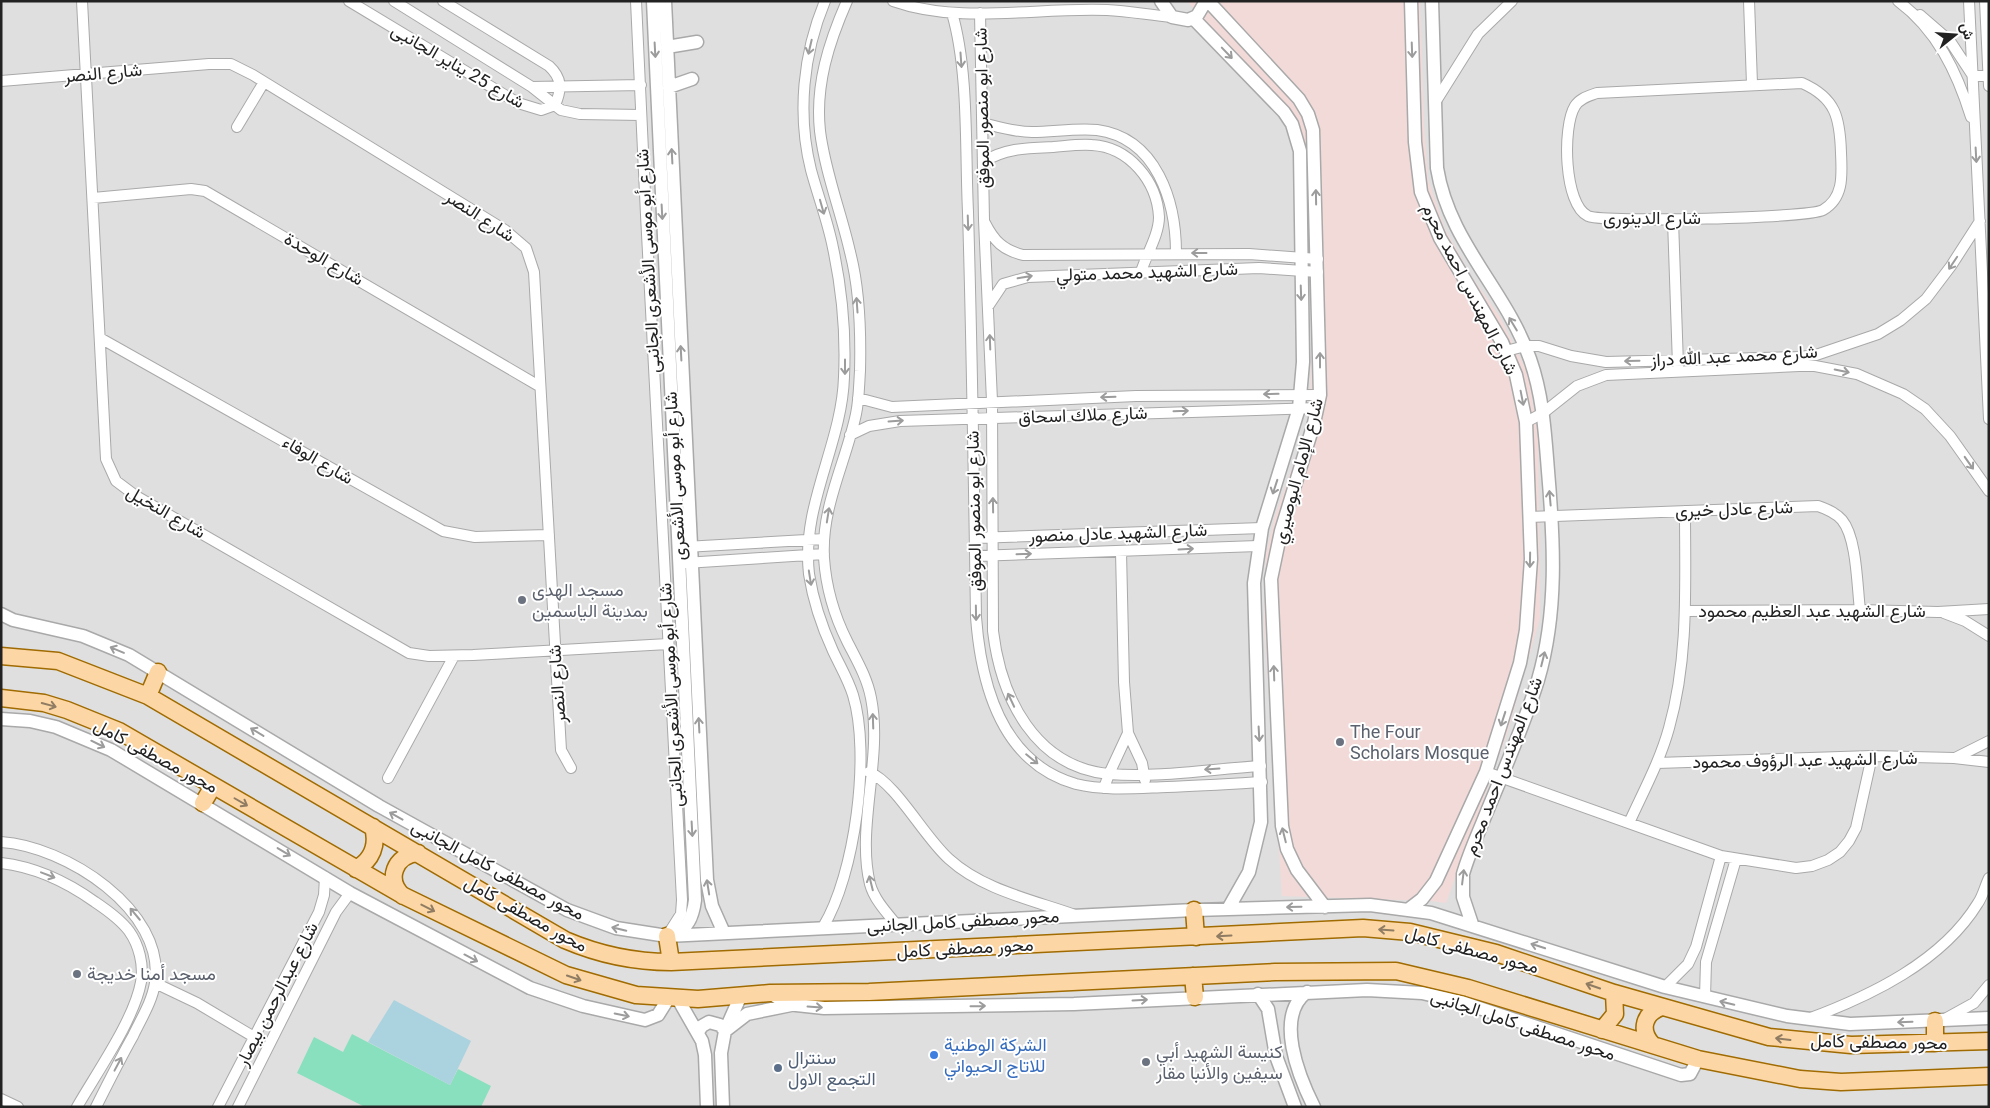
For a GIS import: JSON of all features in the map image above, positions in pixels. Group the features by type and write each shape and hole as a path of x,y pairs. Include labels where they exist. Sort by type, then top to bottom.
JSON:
{"main road":[{"name":"محور مصطفى كامل","path":"1,656 58,661 148,696 565,940 606,955 649,962 671,962 1363,928 1410,932 1496,953 1614,993 1769,1037 1850,1045 1989,1041"},
{"path":"148,696 158,672"},
{"name":"محور مصطفى كامل","path":"1,698 51,706 119,731 404,896 566,975 621,992 673,999 770,993 869,992 1275,972 1396,971 1468,988 1698,1059 1800,1079 1841,1082 1989,1076"},
{"path":"202,803 213,786"},
{"path":"356,869 366,862 373,852 375,839 373,827"},
{"path":"404,896 394,884 395,868 407,856 418,854"},
{"path":"1194,910 1196,937"},
{"path":"667,936 671,962"},
{"path":"1193,976 1195,997"},
{"path":"1602,1030 1615,1014 1614,993"},
{"path":"1652,1044 1644,1032 1644,1026 1650,1013 1662,1007"},
{"path":"1935,1043 1939,1020"}],"street":[{"name":"شارع النخيل","path":"82,1 106,459 112,476 124,489 396,647 419,656 454,656 668,644"},
{"name":"شارع 25 يناير الجانبى","path":"349,1 518,103 541,110 554,105"},
{"path":"394,1 532,87 566,112 641,115"},
{"path":"443,1 549,66 559,78 561,86 554,105"},
{"name":"شارع أبو موسى الأشعرى الجانبى","path":"636,1 682,900 681,914 667,936"},
{"name":"شارع أبو موسى الأشعرى","path":"653,1 695,900 694,910 686,927 678,933 667,936"},
{"name":"شارع أبو موسى الأشعرى","path":"665,1 669,87 681,212 688,382 691,547 707,880 712,906 724,933"},
{"path":"823,928 836,906 846,870 858,804 861,740 853,694 833,651 814,600 808,555 808,541 824,468 838,421 844,379 840,285 828,226 811,169 804,112 808,54 815,26 825,1"},
{"path":"846,1 834,30 823,69 819,110 823,147 851,254 856,286 860,336 858,398 850,435 832,493 824,539 824,554 832,605 839,625 862,669 871,696 874,718 873,774 868,816 870,884 876,899 896,924"},
{"path":"892,1 922,10 952,13 1107,10 1172,17 1182,20 1193,18 1201,12 1207,1"},
{"path":"1162,1 1172,17"},
{"name":"شارع الإمام البوصيري","path":"1207,1 1298,99 1308,114 1314,130 1320,395 1318,408 1281,531 1272,579 1280,803 1283,830 1292,859 1303,880 1325,906"},
{"name":"شارع المهندس احمد محرم","path":"1409,909 1422,899 1436,881 1486,772 1518,672 1526,630 1531,560 1526,422 1521,392 1506,351 1440,238 1421,192 1415,142 1411,1"},
{"name":"شارع المهندس احمد محرم","path":"1432,1 1437,168 1446,208 1524,346 1538,385 1543,413 1552,517 1553,580 1551,618 1547,642 1538,680 1463,874 1463,897 1472,924"},
{"path":"1436,101 1478,34 1512,1"},
{"path":"1749,1 1752,84"},
{"path":"1969,1 1980,222 1986,301 1989,418"},
{"path":"1985,1 1989,86"},
{"path":"1902,4 1940,30 1959,52 1973,76"},
{"path":"1902,4 1924,26 1942,49 1956,74 1975,128"},
{"name":"شارع ابو منصور الموفق","path":"952,13 961,56 965,142 970,275 976,617 980,663 996,710 1007,732 1020,749 1049,772 1077,784 1104,788 1146,788 1262,782"},
{"name":"شارع ابو منصور الموفق","path":"980,13 984,220 992,401 994,537 992,611 996,651 1005,686 1017,712 1035,738 1065,761 1082,767 1108,774 1145,774 1261,766"},
{"name":"شارع الإمام البوصيري","path":"1193,18 1292,124 1300,151 1300,271 1303,362 1301,394 1299,408 1262,528 1258,546 1254,602 1262,805 1255,855 1241,888 1228,909"},
{"path":"667,47 697,42"},
{"name":"شارع النصر","path":"1,81 220,63 231,64 264,82 518,239 531,259 534,272 561,750 571,768"},
{"path":"1973,76 1988,76"},
{"path":"669,87 692,79"},
{"path":"237,127 264,82"},
{"name":"شارع الدينورى","path":"1802,83 1822,94 1836,111 1842,152 1841,190 1833,203 1821,212 1673,220 1598,218 1583,213 1577,207 1574,200 1568,163 1568,126 1576,104 1586,96 1598,93 1752,84 1802,83"},
{"path":"532,87 641,85"},
{"path":"983,123 1011,131 1097,130 1123,139 1141,150 1154,166 1164,185 1172,208 1176,253"},
{"path":"965,142 982,141"},
{"path":"983,162 1007,151 1021,148 1092,145 1108,148 1122,154 1146,176 1156,198 1159,218 1157,230 1146,254 1141,272"},
{"name":"شارع الوحدة","path":"93,198 191,189 205,191 539,386"},
{"name":"شارع الشهيد محمد متولي","path":"984,220 996,242 1004,248 1023,255 1249,254 1301,257 1318,266"},
{"path":"1673,220 1678,366"},
{"name":"شارع محمد عبد الله دراز","path":"1526,422 1543,413 1577,386 1606,375 1678,366 1799,361 1878,334 1901,320 1926,299 1951,266 1980,222"},
{"name":"شارع الشهيد محمد متولي","path":"989,305 1003,284 1020,278 1259,268 1300,271 1318,266"},
{"path":"970,275 987,274"},
{"name":"شارع الوفاء","path":"100,338 443,531 475,538 549,535"},
{"path":"1506,351 1524,346"},
{"name":"شارع محمد عبد الله دراز","path":"1524,346 1539,346 1572,356 1606,362 1678,366"},
{"name":"شارع محمد عبد الله دراز","path":"1799,361 1857,374 1903,394 1926,409 1989,491"},
{"path":"1606,362 1606,375"},
{"name":"شارع ملاك اسحاق","path":"858,398 892,407 992,401 1320,395"},
{"name":"شارع ملاك اسحاق","path":"850,435 881,422 1318,408"},
{"name":"شارع عادل خيرى","path":"1529,517 1818,506 1830,511 1842,520 1851,540 1860,610"},
{"path":"1629,823 1657,763 1678,694 1682,667 1685,612 1685,512"},
{"name":"شارع الشهيد عادل منصور","path":"975,538 1262,528"},
{"path":"678,547 824,539"},
{"name":"شارع الشهيد عادل منصور","path":"975,556 1258,546"},
{"path":"1120,552 1124,682 1128,733 1145,774 1146,788"},
{"path":"679,563 824,554"},
{"name":"شارع الشهيد عبد العظيم محمود","path":"1685,612 1860,610 1938,612 1989,608"},
{"name":"شارع الشهيد عبد العظيم محمود","path":"1938,612 1965,621 1989,636"},
{"name":"محور مصطفى كامل الجانبى","path":"1,614 13,620 83,636 129,655 379,806 567,910 616,928 667,936 1076,915 1370,905 1409,909 1472,924 1665,987 1806,1019 1850,1024 1989,1018"},
{"path":"388,778 454,656"},
{"path":"1,719 30,721 56,726 82,736 142,766 350,893 504,976 558,998 645,1020 658,1015 673,999 698,1032 705,1055 707,1107"},
{"path":"1104,788 1108,774 1128,733"},
{"name":"شارع الشهيد عبد الرؤوف محمود","path":"1954,758 1989,741"},
{"path":"1486,772 1721,856 1796,868 1812,866 1828,860 1840,852 1856,828 1872,756"},
{"name":"شارع الشهيد عبد الرؤوف محمود","path":"1657,763 1872,756 1954,758 1989,762"},
{"path":"860,768 873,774 888,787 949,860 965,871 1019,896 1076,915"},
{"path":"1262,805 1280,803"},
{"path":"1,842 41,852 72,865 102,884 125,903 142,923 151,944 156,967 155,983 144,1014 96,1107"},
{"path":"1665,987 1688,964 1696,947 1721,856"},
{"path":"1704,997 1706,962 1736,859"},
{"path":"1,863 42,873 66,882 113,914 130,932 139,952 142,966 141,983 131,1009 77,1107"},
{"name":"شارع عبدالرحمن بيصار","path":"218,1107 319,912 325,878"},
{"path":"1806,1019 1870,992 1911,969 1948,939 1978,903 1989,878"},
{"name":"شارع عبدالرحمن بيصار","path":"238,1107 336,912 350,893"},
{"path":"155,983 197,1003 254,1037"},
{"path":"1939,1020 1974,1003 1989,985"},
{"name":"محور مصطفى كامل الجانبى","path":"770,993 791,1004 824,1008 1074,1004 1367,990 1422,993 1461,1002 1681,1075 1687,1075 1692,1072 1698,1059"},
{"path":"1307,992 1294,1004 1290,1019 1294,1054 1314,1107"},
{"path":"1258,994 1268,1009 1276,1056 1295,1107"},
{"path":"724,1107 721,1053 725,1031 741,995"},
{"path":"725,1031 747,1014 791,1004"},
{"path":"131,1009 144,1014"},
{"path":"1271,1022 1278,1018 1290,1019"},
{"path":"698,1032 705,1023 713,1022 720,1025 725,1031"},
{"path":"1,1099 18,1107"}],"shaded area":[{"path":"1,1 1989,1 1989,1107 1,1107"},
{"path":"1187,1 1420,1 1424,126 1428,179 1445,229 1472,277 1500,317 1528,374 1538,437 1540,618 1507,734 1446,903 1282,896 1264,621 1266,554 1275,516 1306,428 1310,404 1312,348 1307,155 1296,120"}],"green space":[{"path":"352,1034 450,1085 458,1069 491,1086 481,1107 365,1107 297,1073 314,1037 343,1052"}],"water":[{"path":"394,1000 471,1041 450,1085 368,1042"}],"place":[{"name":"مسجد الهدى بمدينة الياسمين","path":"522,600"},
{"name":"The Four Scholars Mosque","path":"1340,742"},
{"name":"مسجد أمنا خديجة","path":"77,974"},
{"name":"الشركة الوطنية للاتاج الحيواني","path":"934,1055"},
{"name":"كنيسة الشهيد أبي سيفين والأنبا مقار","path":"1146,1062"},
{"name":"سنترال التجمع الاول","path":"778,1068"}]}
